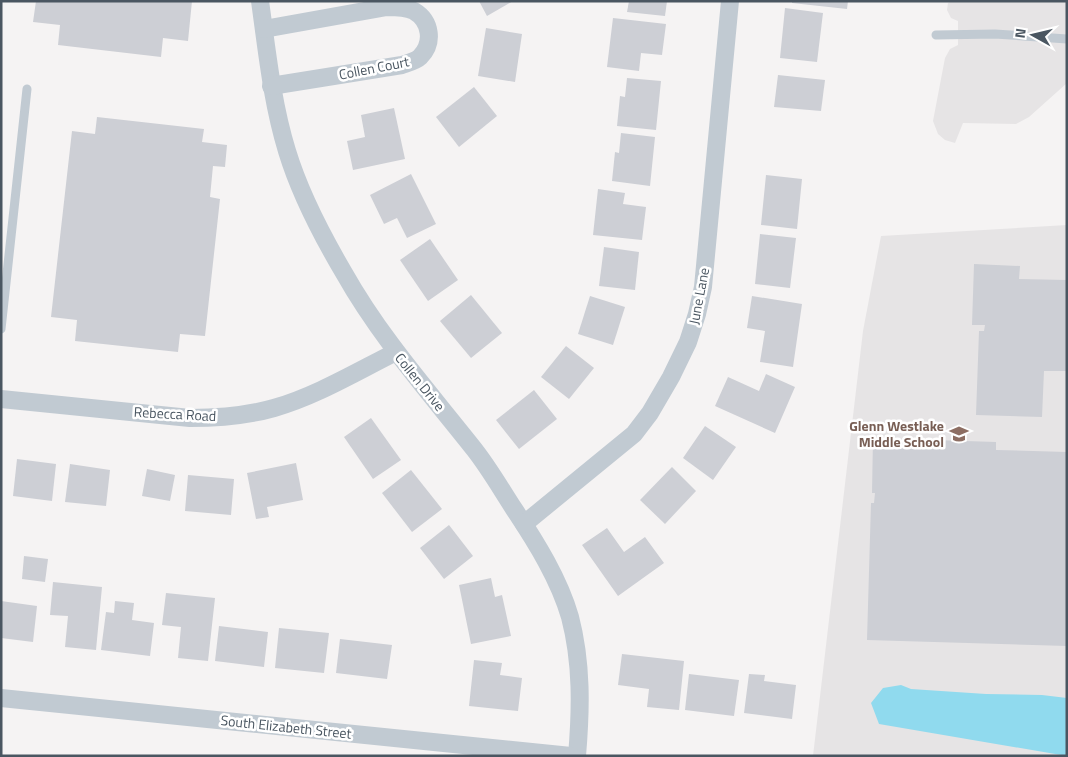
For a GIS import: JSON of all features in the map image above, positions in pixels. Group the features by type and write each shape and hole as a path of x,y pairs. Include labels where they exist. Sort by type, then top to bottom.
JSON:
{"street":[{"name":"Collen Drive","path":"260,1 271,86 287,151 320,230 345,275 396,352 476,451 524,524 546,561 570,616 580,682 580,720 577,756"},
{"name":"June Lane","path":"524,524 634,434 650,413 671,377 688,342 703,287 730,1"},
{"name":"Collen Court","path":"264,29 387,7 399,7 413,10 424,18 430,31 428,47 419,58 402,65 271,86"},
{"name":"Rebecca Road","path":"1,399 190,418 244,415 274,408 303,398 396,352"},
{"name":"South Elizabeth Street","path":"1,698 572,756"}],"lane":[{"path":"936,35 995,34 1067,39"},
{"path":"1,329 27,89"}],"shaded area":[{"path":"952,1 1067,1 1067,83 1029,117 1016,124 963,123 955,143 945,140 938,134 933,121 945,58 950,49 958,45 958,21 951,18 947,10 948,3"},
{"name":"Glenn Westlake Middle School","path":"1067,225 1067,756 813,756 863,331 881,236"}],"water":[{"path":"901,685 911,689 986,694 1042,695 1067,698 1067,756 879,724 871,703 883,688"}],"building":[{"path":"36,1 192,1 188,41 163,38 161,57 58,45 60,25 33,22"},
{"path":"479,1 513,1 487,16"},
{"path":"629,1 667,1 665,16 627,12"},
{"path":"792,1 848,1 847,9 792,3"},
{"path":"785,8 823,13 817,62 780,58"},
{"path":"613,18 666,24 662,55 641,53 639,71 607,67"},
{"path":"486,28 522,34 515,82 478,76"},
{"path":"778,75 825,80 821,111 774,107"},
{"path":"627,78 661,81 656,130 617,126 620,96 625,97"},
{"path":"474,87 497,116 459,147 436,117"},
{"path":"394,108 405,159 353,170 347,141 365,137 361,115"},
{"path":"97,117 204,129 202,142 227,145 225,167 213,166 210,197 220,199 205,336 180,334 178,352 75,341 77,320 51,317 72,131 95,134"},
{"path":"621,133 655,137 650,186 612,181 615,152 619,153"},
{"path":"411,174 436,224 407,238 397,218 384,224 370,195"},
{"path":"766,175 802,179 797,229 761,225"},
{"path":"598,189 625,193 623,204 646,207 642,240 593,235"},
{"path":"760,234 796,238 790,288 755,284"},
{"path":"430,239 458,280 428,301 400,260"},
{"path":"604,247 639,252 635,290 599,286"},
{"path":"974,264 1020,266 1019,279 1067,280 1067,371 1044,371 1042,417 976,415 979,331 984,331 985,325 972,325"},
{"path":"471,295 502,333 471,358 440,321"},
{"path":"590,296 625,307 613,345 578,334"},
{"path":"752,296 802,304 793,367 760,362 765,331 747,328"},
{"path":"566,346 594,368 569,399 541,377"},
{"path":"766,374 795,387 775,433 715,406 728,377 759,391"},
{"path":"534,390 557,419 519,449 496,420"},
{"path":"371,418 401,460 373,479 344,437"},
{"path":"705,426 736,447 713,480 683,458"},
{"path":"873,438 996,442 996,450 1067,452 1067,646 867,640 871,503 874,503 875,493 872,493"},
{"path":"17,459 56,464 52,501 13,496"},
{"path":"296,463 303,500 267,507 269,517 256,519 247,473"},
{"path":"70,464 110,470 106,506 65,502"},
{"path":"672,467 696,491 665,524 640,500"},
{"path":"147,469 175,475 170,501 142,496"},
{"path":"411,470 442,509 412,532 382,493"},
{"path":"188,475 234,479 231,515 185,511"},
{"path":"449,525 473,556 444,579 420,548"},
{"path":"607,528 624,552 645,537 664,563 618,596 582,545"},
{"path":"24,556 48,559 45,582 22,579"},
{"path":"491,578 495,597 502,595 511,636 471,644 459,585"},
{"path":"53,582 102,587 96,650 65,647 68,616 50,615"},
{"path":"166,593 215,598 208,661 178,658 181,627 162,625"},
{"path":"1,601 37,606 33,642 1,638"},
{"path":"115,601 134,603 132,620 154,623 150,656 101,650 106,612 114,613"},
{"path":"219,626 268,632 264,667 215,661"},
{"path":"279,628 329,633 324,673 275,668"},
{"path":"340,639 392,645 387,679 336,673"},
{"path":"622,654 684,661 679,710 647,707 649,689 618,685"},
{"path":"474,660 502,663 500,675 522,678 518,711 469,706"},
{"path":"689,674 739,680 734,716 685,710"},
{"path":"749,674 765,675 764,681 796,685 792,719 744,713"}],"place":[{"name":"Glenn Westlake Middle School","path":"959,434"}]}
